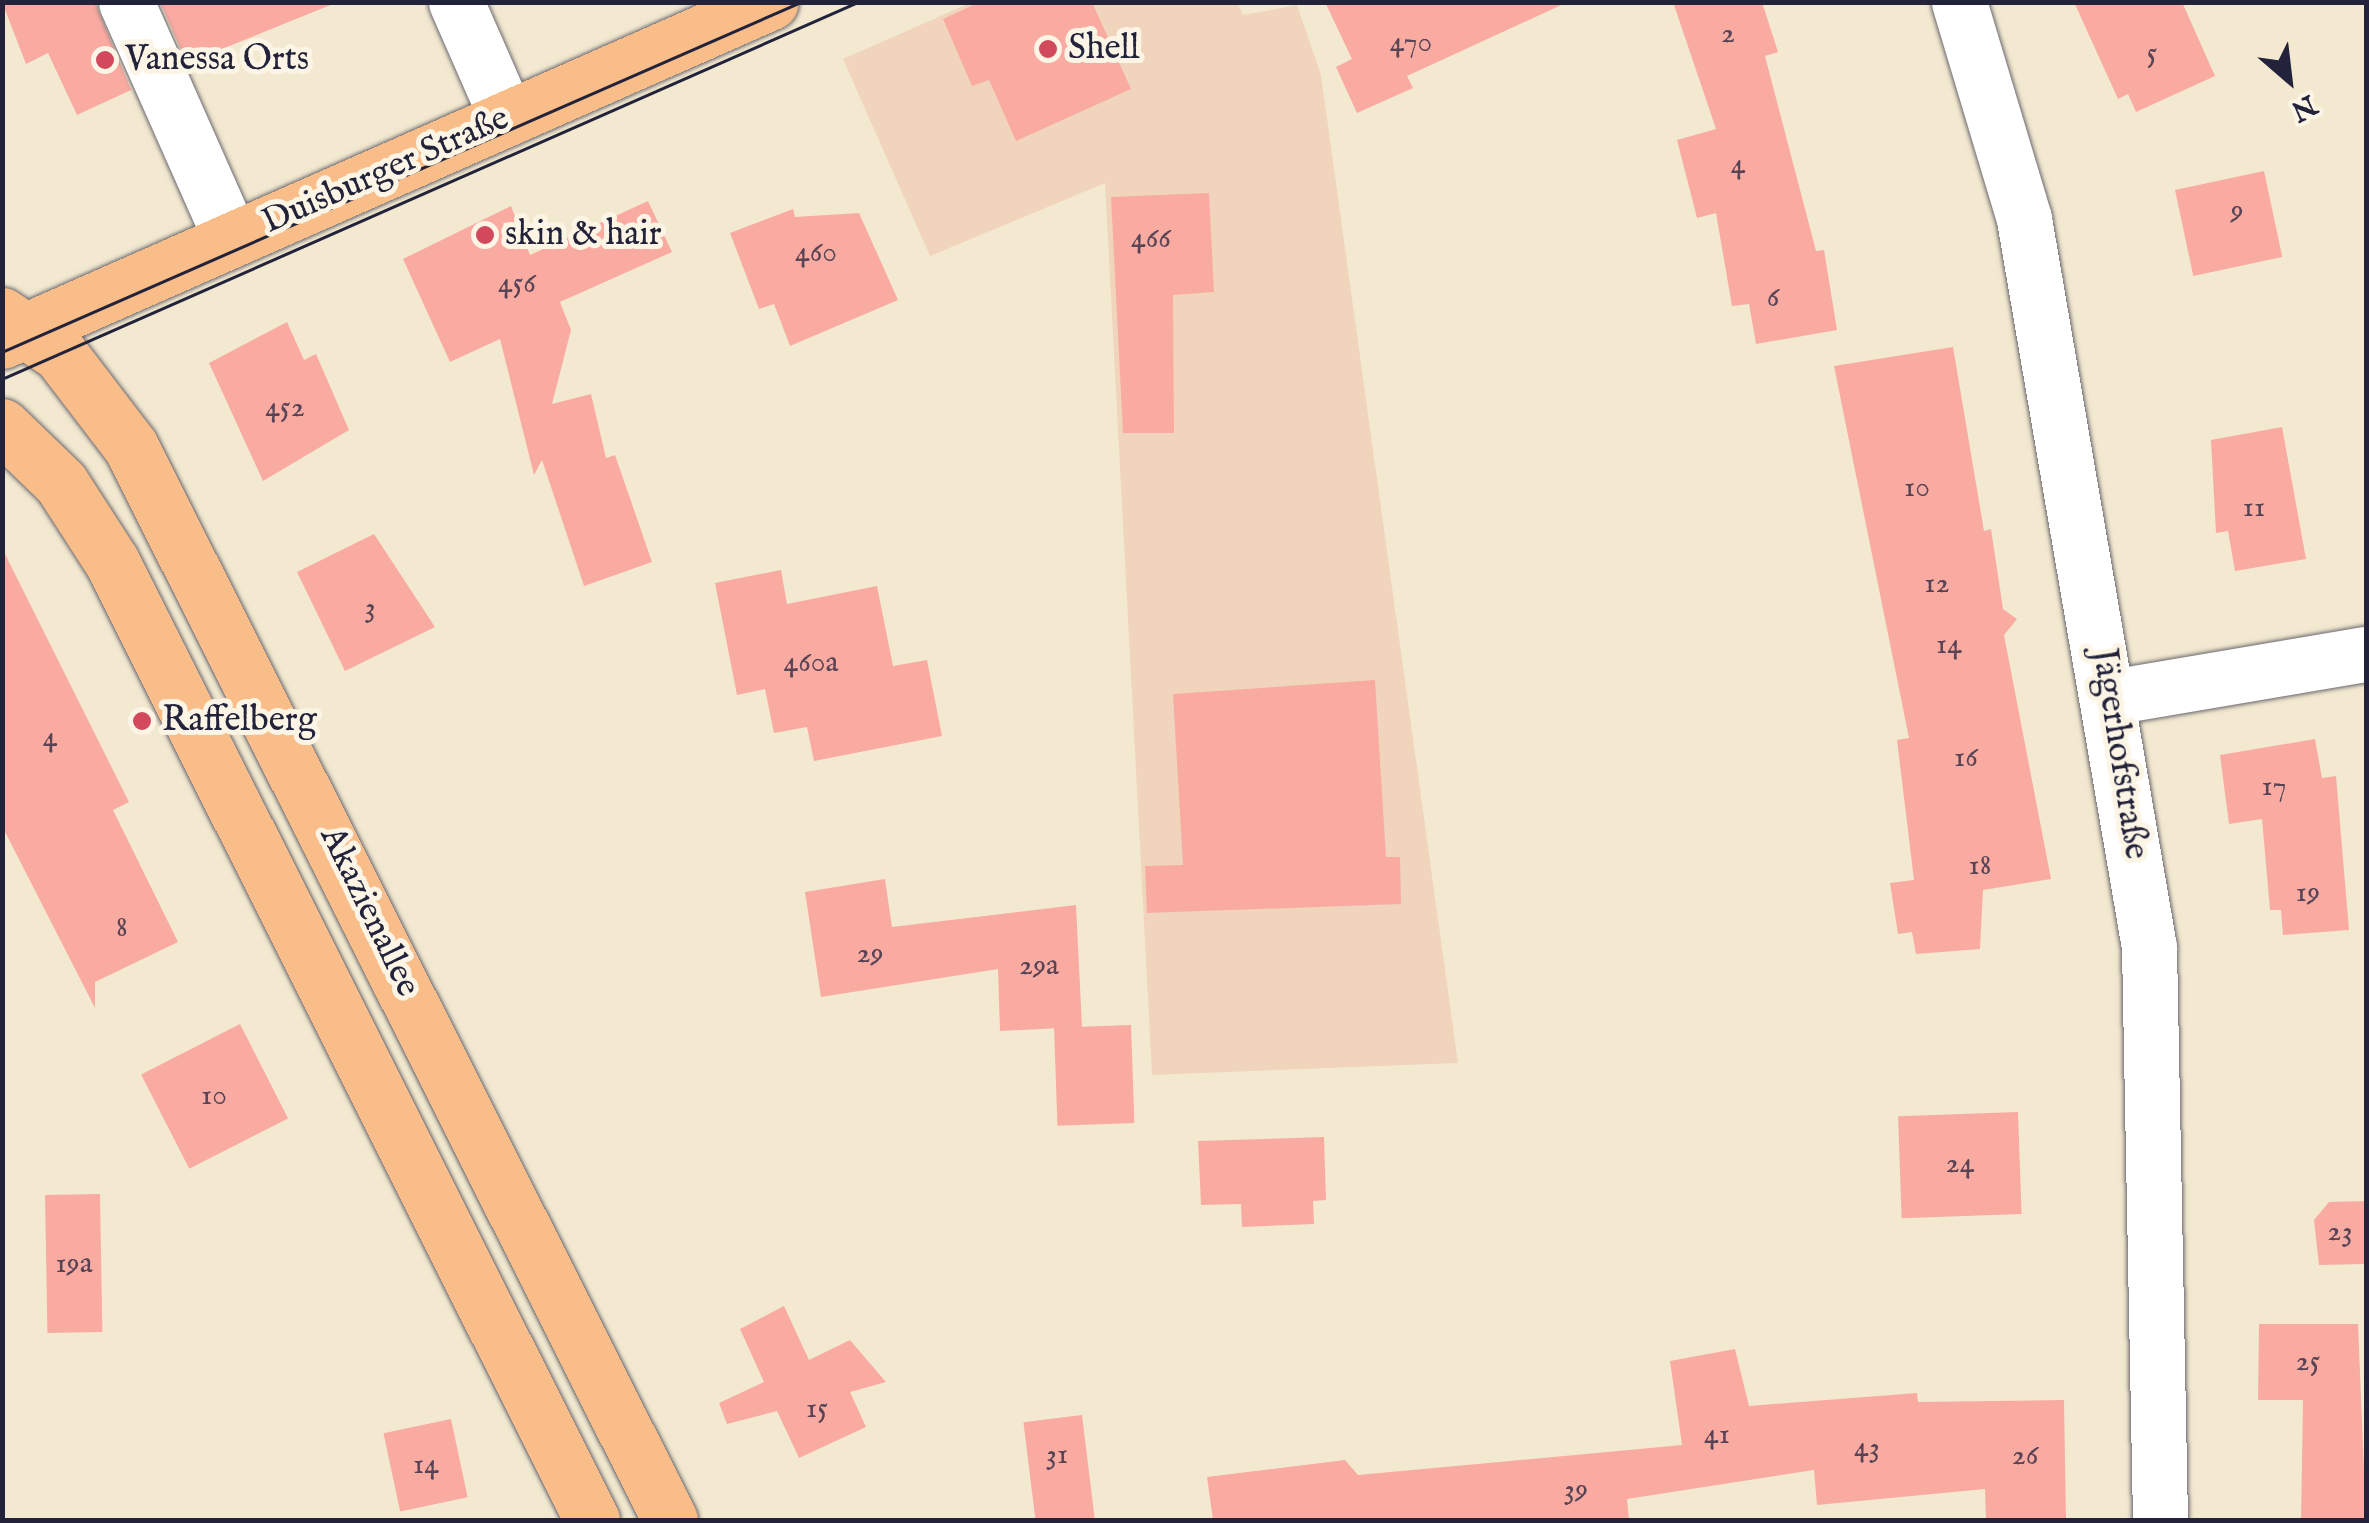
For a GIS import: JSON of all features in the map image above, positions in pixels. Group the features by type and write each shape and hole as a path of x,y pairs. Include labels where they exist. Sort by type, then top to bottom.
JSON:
{"main road":[{"name":"Duisburger Straße","path":"12,328 231,239 771,2"},
{"name":"Akazienallee","path":"12,328 131,447 280,728 670,1520"},
{"name":"Akazienallee","path":"2,426 61,484 112,562 592,1520"}],"street":[{"path":"126,2 231,239"},
{"path":"456,2 507,118"},
{"name":"Jägerhofstraße","path":"1960,2 2024,219 2112,698 2149,947 2160,1520"},
{"path":"2112,698 2366,654"}],"shaded area":[{"path":"1237,2 1243,15 1297,5 1321,75 1458,1063 1152,1075 1105,183 930,256 843,59 970,3"}],"building":[{"path":"2,2 95,2 131,90 77,115 48,53 26,64"},
{"path":"160,2 338,2 187,63"},
{"path":"980,2 1092,2 1131,89 1016,141 989,80 972,86 943,19"},
{"path":"1325,2 1568,2 1407,76 1413,88 1357,113 1336,67 1352,59"},
{"path":"1673,2 1762,2 1778,52 1765,56 1816,251 1824,250 1837,330 1756,344 1749,304 1732,306 1716,213 1697,218 1677,140 1716,129"},
{"path":"2074,2 2182,2 2215,76 2136,112 2128,94 2118,99"},
{"path":"2264,171 2282,257 2193,276 2175,190"},
{"path":"1209,193 1214,292 1173,295 1174,433 1123,433 1111,197"},
{"path":"648,201 672,252 560,302 571,330 552,404 591,394 606,458 615,455 652,562 584,586 542,460 534,475 500,339 450,362 403,259 511,206 530,255"},
{"path":"793,209 795,217 859,213 898,300 790,346 774,304 759,309 730,233"},
{"path":"287,322 304,360 316,354 349,430 263,481 209,363"},
{"path":"1953,347 1984,531 1991,529 2003,609 2017,619 2004,635 2051,879 1983,890 1980,949 1916,954 1912,932 1898,934 1890,883 1914,880 1897,740 1909,738 1834,366"},
{"path":"2282,427 2306,559 2235,571 2228,531 2216,533 2211,440"},
{"path":"374,534 435,627 345,671 297,572"},
{"path":"2,548 129,802 113,810 178,942 95,982 95,1008 2,826"},
{"path":"781,570 787,604 877,586 893,666 927,660 942,736 814,761 807,727 774,733 765,689 737,695 715,583"},
{"path":"1375,680 1386,857 1400,857 1401,904 1147,913 1145,866 1183,865 1173,694"},
{"path":"2315,739 2322,778 2336,776 2349,930 2283,935 2281,910 2270,910 2262,819 2229,824 2220,755"},
{"path":"885,879 892,927 1076,905 1082,1027 1000,1031 998,969 821,997 805,892"},
{"path":"240,1024 288,1118 189,1169 141,1074"},
{"path":"1131,1025 1134,1123 1057,1126 1054,1028"},
{"path":"2018,1112 2022,1214 1902,1218 1898,1116"},
{"path":"1324,1137 1326,1200 1313,1201 1314,1224 1242,1227 1241,1204 1201,1205 1198,1141"},
{"path":"100,1194 102,1332 47,1333 45,1195"},
{"path":"2366,1201 2366,1264 2319,1265 2314,1220 2329,1202"},
{"path":"784,1306 809,1360 850,1340 886,1382 850,1392 866,1427 799,1458 777,1411 727,1424 719,1403 764,1382 740,1329"},
{"path":"2259,1324 2358,1324 2366,1520 2301,1520 2303,1400 2258,1400"},
{"path":"1735,1349 1749,1406 1917,1393 1918,1402 2064,1400 2066,1520 1986,1520 1985,1489 1817,1505 1814,1470 1627,1499 1629,1520 1213,1520 1207,1477 1345,1460 1358,1475 1682,1445 1670,1361"},
{"path":"1082,1415 1095,1520 1035,1520 1023,1422"},
{"path":"451,1419 468,1497 400,1512 384,1433"}],"tram line":[{"path":"2,352 801,2"},
{"path":"2,379 858,2"}],"place":[{"name":"Shell","path":"1048,49"},
{"name":"Vanessa Orts","path":"105,60"},
{"name":"skin & hair","path":"485,235"},
{"name":"Raffelberg","path":"142,721"}]}
